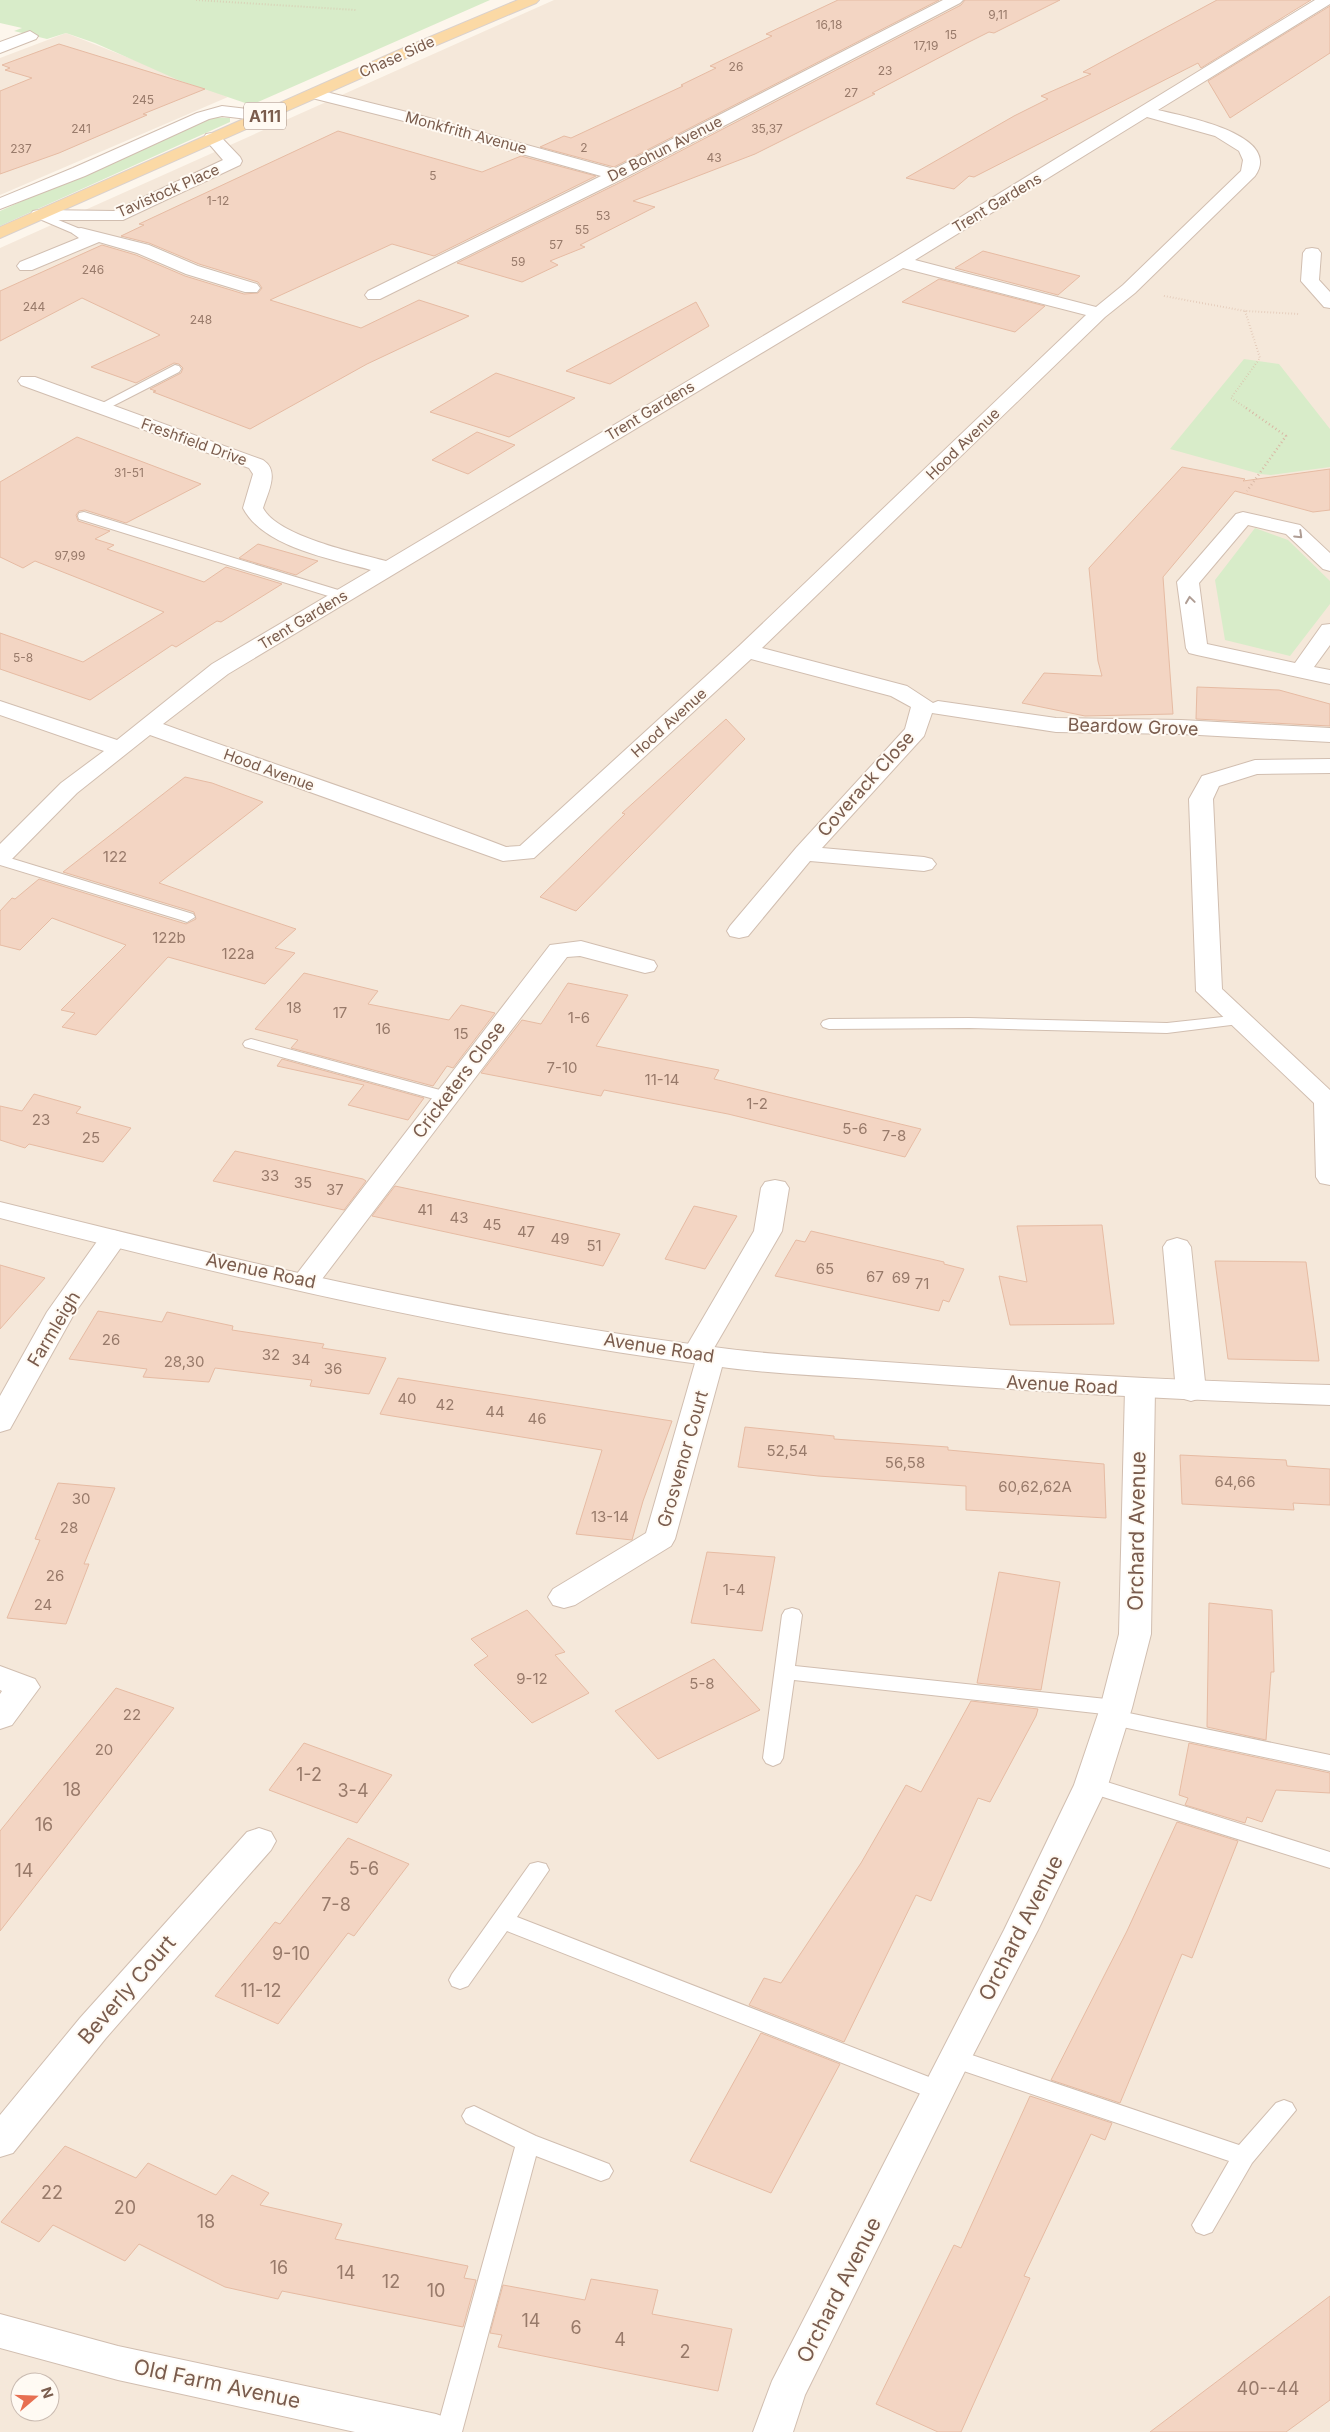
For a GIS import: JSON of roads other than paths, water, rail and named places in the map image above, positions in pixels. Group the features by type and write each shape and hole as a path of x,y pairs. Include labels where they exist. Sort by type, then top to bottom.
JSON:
{"main road":[{"name":"Chase Side","path":"0,233 212,138 530,0"}],"street":[{"name":"De Bohun Avenue","path":"374,295 616,175 954,0"},
{"name":"Trent Gardens","path":"0,859 69,788 121,749 147,726 220,669 900,262 1326,0"},
{"path":"0,48 30,36"},
{"name":"Monkfrith Avenue","path":"314,94 405,116 616,175"},
{"path":"0,204 79,172 203,116 222,111 265,116"},
{"name":"Hood Avenue","path":"147,726 296,781 417,821 503,854 526,853 747,651 1099,313 1129,289 1249,172 1251,160 1247,148 1221,132 1146,112"},
{"name":"Tavistock Place","path":"40,215 117,216 234,161 212,138"},
{"path":"26,266 90,234 143,248 192,270 251,288"},
{"path":"1312,253 1310,281 1330,303"},
{"path":"900,262 1099,313"},
{"name":"Freshfield Drive","path":"28,381 256,464 262,468 263,474 252,508 264,525 287,537 387,568"},
{"path":"1330,565 1293,529 1243,518 1188,582 1197,648 1330,677"},
{"path":"1301,670 1330,630"},
{"path":"747,651 899,691 930,706"},
{"name":"Beardow Grove","path":"930,706 1056,725 1182,728 1330,735"},
{"name":"Coverack Close","path":"738,931 804,853 916,731 930,706"},
{"path":"0,708 121,749"},
{"path":"1330,766 1255,767 1210,781 1201,799 1210,991 1327,1101 1330,1178"},
{"path":"804,853 924,864"},
{"name":"Cricketers Close","path":"306,1281 445,1096 559,950 581,948 645,966"},
{"name":"Grosvenor Court","path":"564,1598 660,1539 696,1416 704,1355 768,1231 775,1188"},
{"name":"Avenue Road","path":"0,1210 113,1239 514,1326 704,1355 995,1381 1140,1389 1330,1395"},
{"name":"Farmleigh","path":"0,1422 61,1312 113,1239"},
{"path":"1177,1247 1191,1391"},
{"name":"Orchard Avenue","path":"773,2432 786,2393 954,2058 1021,1930 1091,1785 1115,1713 1135,1634 1140,1389"},
{"path":"0,1678 24,1687 0,1717"},
{"name":"Beverly Court","path":"0,2142 92,2028 258,1841"},
{"name":"Old Farm Avenue","path":"0,2331 118,2363 436,2432"}],"lane":[{"path":"40,215 90,234"},
{"path":"99,408 175,369"},
{"path":"84,516 344,596"},
{"path":"0,859 187,917"},
{"path":"829,1024 969,1023 1167,1028 1240,1020"},
{"path":"251,1044 445,1096"},
{"path":"773,1758 792,1615"},
{"path":"784,1672 1115,1713 1330,1763"},
{"path":"1091,1785 1330,1860"},
{"path":"460,1980 538,1870"},
{"path":"503,1921 939,2091"},
{"path":"954,2058 1244,2156"},
{"path":"1204,2225 1244,2156 1284,2110"},
{"path":"474,2116 528,2143 601,2171"},
{"path":"449,2432 528,2143"}]}
